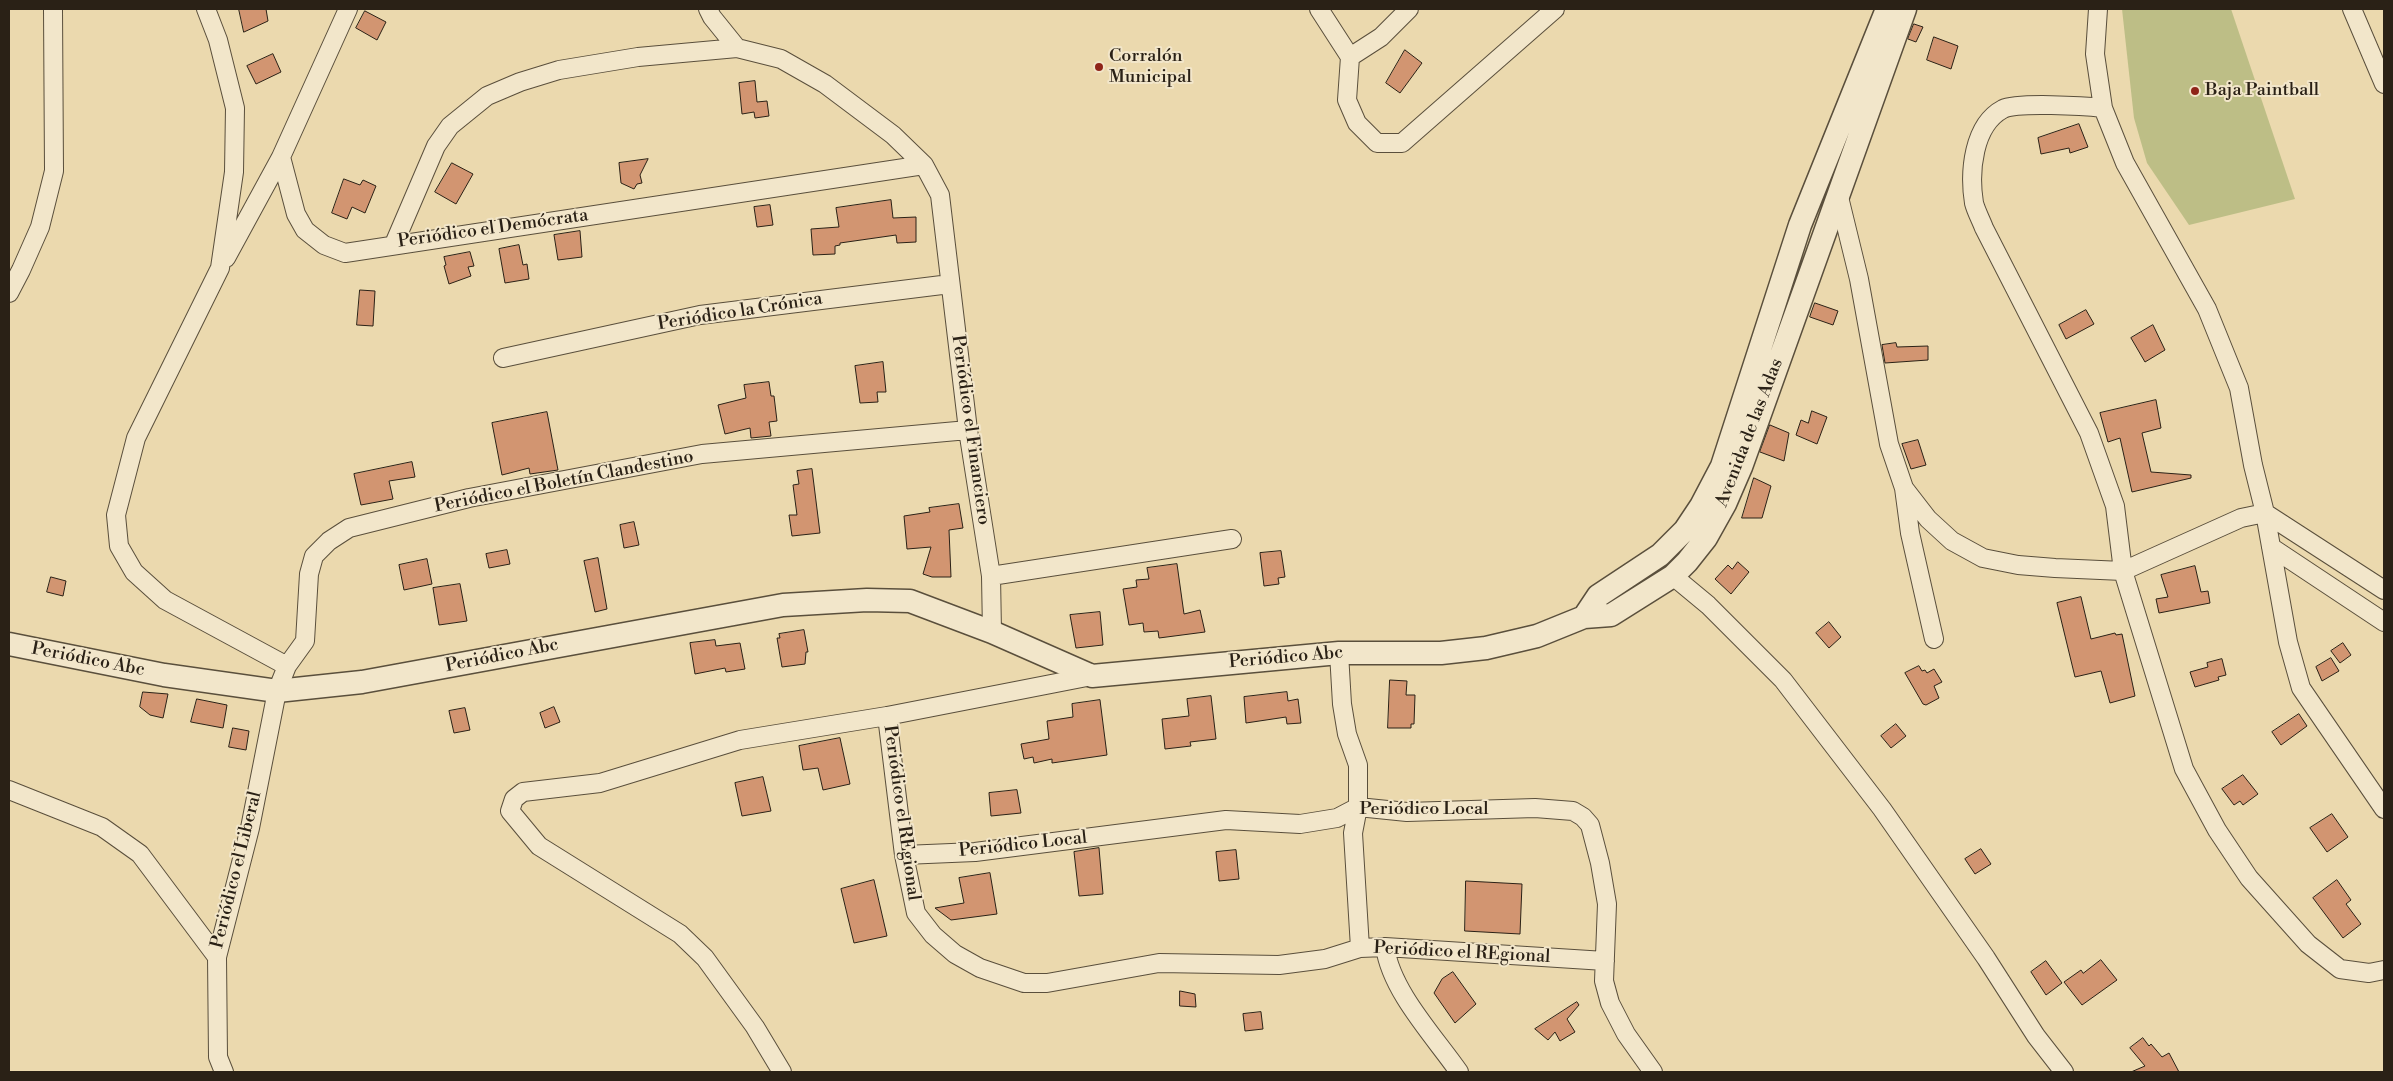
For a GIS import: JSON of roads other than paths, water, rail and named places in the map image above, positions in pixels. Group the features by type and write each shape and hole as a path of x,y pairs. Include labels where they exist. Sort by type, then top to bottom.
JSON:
{"street":[{"path":"9,293 40,227 54,171 53,9"},
{"path":"206,9 218,40 235,108 234,172 220,268"},
{"path":"287,666 164,600 134,572 119,546 116,515 136,438 220,268 281,158 348,9"},
{"path":"708,9 712,18 737,48"},
{"path":"1319,9 1350,58 1347,100 1357,123 1378,143 1402,144 1555,9"},
{"path":"1350,58 1381,37 1410,9"},
{"name":"Avenida de las Adas","path":"1584,617 1598,596 1660,555 1685,530 1701,506 1722,466 1800,225 1887,9"},
{"name":"Avenida de las Adas","path":"1584,617 1611,616 1673,576 1706,538 1725,504 1741,467 1905,9"},
{"path":"2098,9 2095,54 2103,108 2125,163 2207,309 2239,388 2253,465 2265,513 2288,642 2301,688 2384,809"},
{"path":"2352,9 2384,84"},
{"name":"Periódico el Financiero","path":"394,244 436,146 450,126 487,96 520,82 558,70 638,57 737,48 781,59 825,84 893,135 924,165 940,195 968,430 991,576"},
{"path":"2103,108 2073,104 2005,108 1986,122 1977,144 1973,176 1974,204 1984,228 2089,433 2115,506 2123,571 2184,769 2217,830 2249,878 2308,944 2340,969 2369,973 2384,970"},
{"name":"Periódico el Demócrata","path":"281,158 296,214 305,230 324,245 345,253 394,244 924,165"},
{"path":"1838,192 1858,279 1889,444 1904,488 1910,533 1934,639"},
{"name":"Periódico la Crónica","path":"503,358 700,315 950,284"},
{"name":"Periódico el Boletín Clandestino","path":"277,691 287,666 305,642 309,574 314,556 329,541 349,528 469,498 702,454 968,430"},
{"path":"1904,488 1928,519 1952,541 1983,558 2018,564 2123,571 2241,518 2265,513 2384,590"},
{"path":"992,632 991,576 1232,540"},
{"path":"2271,547 2384,622"},
{"path":"1673,576 1708,605 1783,680 1882,809 1986,958 2036,1036 2064,1072"},
{"name":"Periódico Abc","path":"9,644 164,675 277,691 362,682 783,605 867,600 910,601 992,632 1092,676 1339,653 1441,653 1486,648 1537,636 1584,617"},
{"path":"1339,653 1342,704 1347,734 1358,765 1358,807 1352,833 1360,948"},
{"path":"782,1072 755,1027 705,958 680,934 539,846 510,811 514,799 523,792 600,783 740,740 887,716 1092,676"},
{"name":"Periódico el Liberal","path":"217,957 250,828 277,691"},
{"name":"Periódico el REgional","path":"887,716 904,855 916,913 933,935 955,954 980,968 1024,983 1047,983 1159,963 1279,965 1325,959 1360,948 1385,947 1605,961"},
{"name":"Periódico el Liberal","path":"9,790 102,827 140,854 217,957"},
{"name":"Periódico Local","path":"904,855 975,852 1226,820 1300,824 1337,818 1358,807 1407,812 1554,809 1573,811 1583,817 1590,826 1607,904 1604,981 1610,1003 1626,1034 1653,1072"},
{"path":"1385,947 1387,964 1394,982 1459,1072"},
{"path":"217,957 218,1048 224,1072"}],"place":[{"name":"Corralón Municipal","path":"1099,67"},
{"name":"Baja Paintball","path":"2195,91"}]}
